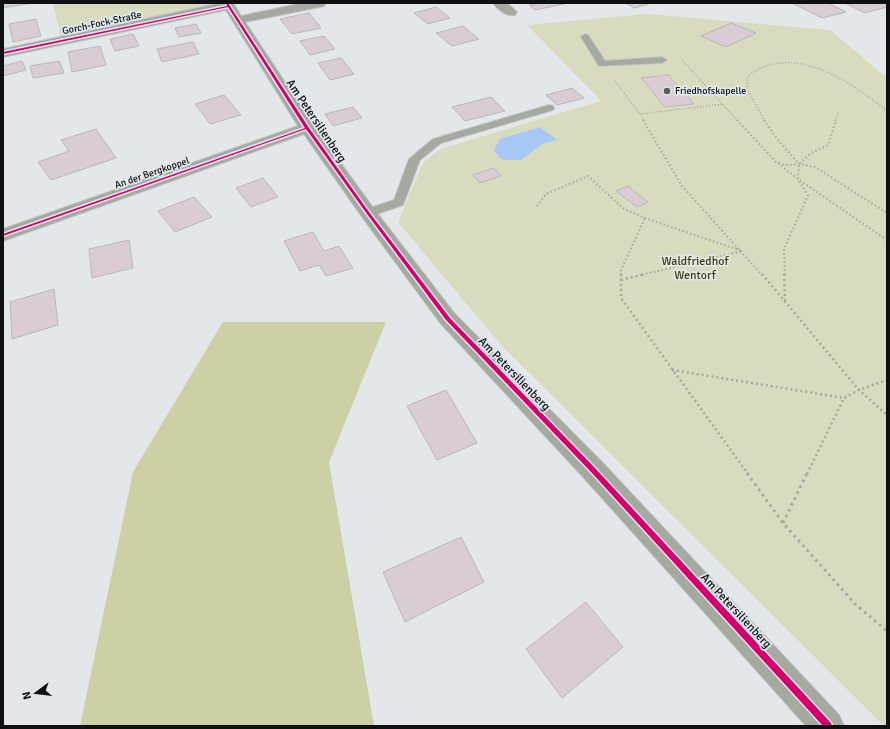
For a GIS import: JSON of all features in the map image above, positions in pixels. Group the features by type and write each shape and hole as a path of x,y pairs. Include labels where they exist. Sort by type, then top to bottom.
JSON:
{"street":[{"name":"Gorch-Fock-Straße","path":"3,53 232,10 320,3"},
{"path":"499,3 511,12"},
{"name":"Am Petersilienberg","path":"232,10 307,128 368,213 448,319 593,470 828,726"},
{"name":"An der Bergkoppel","path":"3,235 307,128"}],"lane":[{"path":"585,37 602,64 662,60"},
{"path":"368,213 399,202 415,159 437,141 549,108"}],"path":[{"path":"662,60 681,59 776,162 798,179 887,240"},
{"path":"799,164 777,140 747,89 748,76 762,66 785,62 815,67 847,82 887,111"},
{"path":"602,64 640,114 682,186 742,251 859,390 887,414"},
{"path":"640,114 724,104"},
{"path":"785,302 784,249 808,195 798,179 799,164 810,153 828,145 838,112"},
{"path":"776,162 785,165 799,164 815,167 887,213"},
{"path":"537,206 546,194 588,176 624,209 645,218 742,251"},
{"path":"645,218 620,270 621,298 783,523 855,604 887,631"},
{"path":"621,280 742,251"},
{"path":"672,370 844,398"},
{"path":"783,523 844,398 859,390 887,380"}],"green space":[{"path":"53,3 214,3 216,5 61,38"},
{"name":"Waldfriedhof Wentorf","path":"647,14 830,30 887,78 887,726 884,726 501,345 398,222 423,163 440,149 601,101 527,25"},
{"path":"223,322 386,322 329,462 374,726 80,726 133,472"}],"water":[{"path":"540,127 557,140 542,144 521,160 501,159 494,150 500,139"}],"building":[{"path":"3,3 32,3 3,8"},
{"path":"541,3 569,3 535,10 529,5"},
{"path":"626,3 646,3 648,4 634,8"},
{"path":"792,3 828,3 846,12 822,18"},
{"path":"845,3 887,3 887,7 865,13"},
{"path":"436,7 450,18 428,24 414,13"},
{"path":"309,13 321,28 292,34 280,19"},
{"path":"36,19 41,36 13,42 9,24"},
{"path":"731,23 756,33 726,47 701,36"},
{"path":"196,24 201,33 179,37 175,28"},
{"path":"463,26 479,39 452,46 436,33"},
{"path":"133,34 139,46 115,51 110,39"},
{"path":"324,36 335,49 310,55 300,41"},
{"path":"193,42 199,54 162,62 157,49"},
{"path":"100,46 106,65 72,72 68,52"},
{"path":"341,58 354,74 330,80 318,63"},
{"path":"22,61 26,70 3,76 3,66"},
{"path":"59,61 64,73 33,78 30,66"},
{"name":"Friedhofskapelle","path":"668,75 694,104 665,107 641,78"},
{"path":"572,88 584,98 557,105 546,95"},
{"path":"224,95 241,115 210,124 195,104"},
{"path":"491,97 505,111 465,121 452,107"},
{"path":"353,107 362,118 333,126 325,114"},
{"path":"96,129 116,158 51,180 38,162 69,151 61,140"},
{"path":"494,168 501,176 480,183 473,175"},
{"path":"263,178 278,197 251,207 236,188"},
{"path":"628,186 648,202 637,207 616,191"},
{"path":"194,197 212,217 175,232 158,211"},
{"path":"313,232 324,251 339,246 353,268 326,276 319,265 300,271 284,241"},
{"path":"129,240 133,268 92,278 89,249"},
{"path":"54,289 58,325 12,339 10,302"},
{"path":"446,390 477,443 437,460 407,406"},
{"path":"461,537 484,582 405,622 383,572"},
{"path":"586,602 623,647 562,698 526,649"}],"cycle path":[{"path":"227,3 307,128 368,213 448,319 593,470 828,726"},
{"path":"3,53 229,6"},
{"path":"3,235 307,128"}],"place":[{"name":"Friedhofskapelle","path":"667,91"}]}
